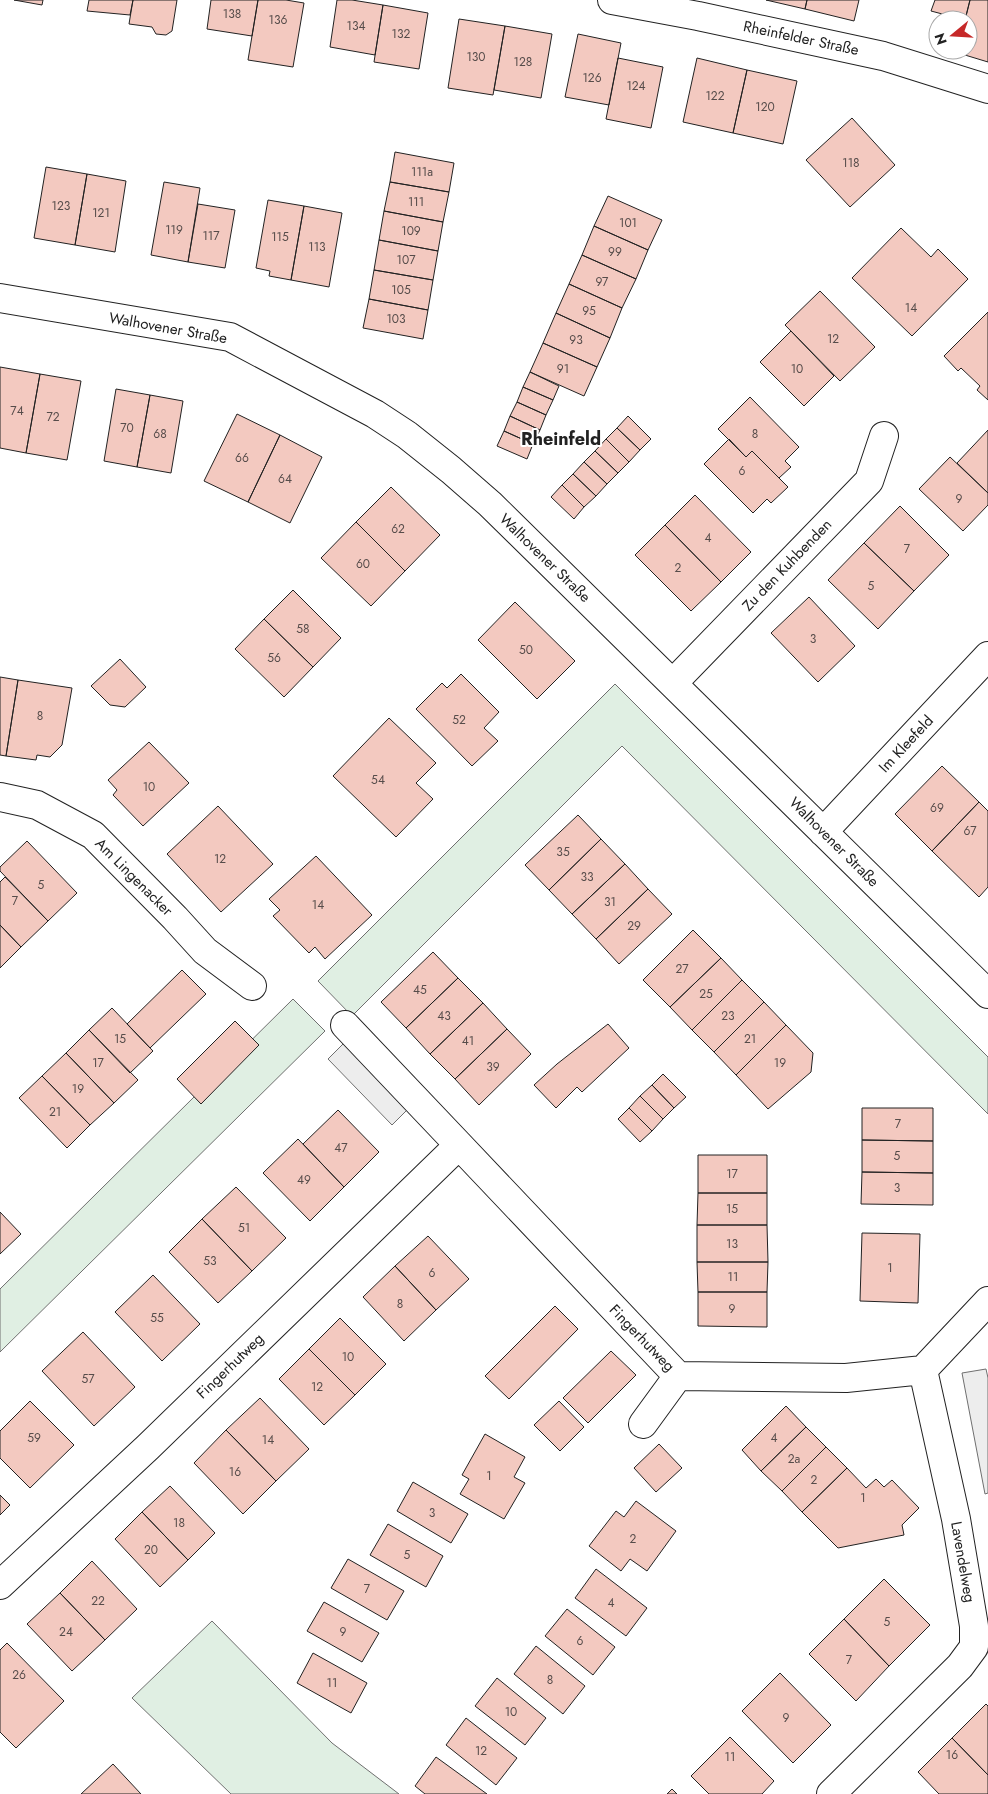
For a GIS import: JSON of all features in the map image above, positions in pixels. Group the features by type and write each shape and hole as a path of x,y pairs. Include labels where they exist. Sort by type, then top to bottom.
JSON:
{"street":[{"name":"Rheinfelder Straße","path":"613,0 698,16 883,56 988,89"},
{"name":"Walhovener Straße","path":"0,298 230,337 376,414 422,446 490,504 988,994"},
{"name":"Zu den Kuhbenden","path":"673,683 869,481 884,436"},
{"name":"Im Kleefeld","path":"824,832 988,656"},
{"name":"Am Lingenacker","path":"0,797 37,805 93,835 205,951 252,986"},
{"name":"Fingerhutweg","path":"345,1025 678,1376 846,1378 922,1370"},
{"name":"Fingerhutweg","path":"0,1585 148,1447 458,1145"},
{"path":"922,1370 988,1301"},
{"name":"Lavendelweg","path":"830,1794 960,1666 974,1647 974,1626 956,1519 922,1370"},
{"path":"643,1424 678,1376"}],"green space":[{"path":"615,684 988,1057 988,1114 622,746 352,1016 318,981"},
{"path":"293,999 325,1031 0,1352 0,1289"},
{"path":"212,1621 332,1743 399,1794 231,1794 132,1698"}],"shaded area":[{"path":"346,1041 409,1108 392,1125 328,1059"},
{"path":"986,1369 988,1378 988,1493 985,1494 962,1373"}],"building":[{"path":"14,0 43,0 42,5"},
{"path":"89,0 133,0 130,15 87,11"},
{"path":"133,0 177,0 172,31 166,35 156,34 152,27 129,24"},
{"path":"211,0 258,0 252,36 207,29"},
{"path":"258,0 286,0 304,3 293,67 248,60"},
{"path":"337,0 352,0 383,5 375,55 330,47"},
{"path":"766,0 807,0 805,9"},
{"path":"807,0 859,0 854,21 805,9"},
{"path":"935,0 970,0 968,10 931,10"},
{"path":"970,0 988,0 988,62 978,59 978,10 968,10"},
{"path":"383,5 428,13 419,69 374,62"},
{"path":"459,19 505,26 493,95 448,88"},
{"path":"505,26 552,34 541,98 494,90"},
{"path":"578,34 621,43 609,105 565,97"},
{"path":"618,58 663,67 651,128 606,119"},
{"path":"697,58 747,70 733,133 683,122"},
{"path":"747,70 797,81 783,144 733,133"},
{"path":"852,118 895,165 850,207 806,160"},
{"path":"395,152 454,163 449,192 390,182"},
{"path":"46,167 87,174 75,245 34,238"},
{"path":"87,174 126,181 115,252 75,245"},
{"path":"164,182 200,188 188,262 151,255"},
{"path":"390,182 449,192 443,222 384,211"},
{"path":"608,196 662,220 648,250 594,226"},
{"path":"268,200 304,206 291,280 269,276 270,271 256,268"},
{"path":"198,204 235,210 225,268 188,262"},
{"path":"304,206 342,213 329,287 291,280"},
{"path":"384,211 443,222 438,251 379,240"},
{"path":"594,226 648,250 636,279 582,255"},
{"path":"901,228 931,257 938,249 968,279 912,336 852,278"},
{"path":"379,240 438,251 433,280 374,270"},
{"path":"582,255 636,279 622,308 569,284"},
{"path":"374,270 433,280 428,310 369,299"},
{"path":"569,284 622,308 610,338 556,313"},
{"path":"820,291 875,347 840,381 785,325"},
{"path":"369,299 428,310 423,339 363,328"},
{"path":"988,312 988,400 977,390 980,386 961,368 958,371 944,356"},
{"path":"556,313 610,338 597,367 543,343"},
{"path":"791,331 834,376 804,406 760,362"},
{"path":"543,343 597,367 584,396 530,372"},
{"path":"0,367 40,374 26,453 0,448"},
{"path":"530,372 559,386 553,400 523,387"},
{"path":"40,374 81,381 67,460 26,453"},
{"path":"523,387 553,400 546,415 517,402"},
{"path":"116,389 150,395 137,467 104,461"},
{"path":"150,395 183,401 171,473 137,467"},
{"path":"750,397 799,447 785,461 791,467 779,478 752,451 746,457 718,429"},
{"path":"517,402 546,415 540,430 510,416"},
{"path":"237,414 280,435 248,502 204,481"},
{"path":"510,416 540,430 533,444 504,431"},
{"path":"628,416 651,439 640,450 617,428"},
{"path":"617,428 640,450 629,462 606,439"},
{"path":"988,430 988,493 957,463"},
{"path":"504,431 533,444 527,459 497,446"},
{"path":"280,435 322,457 290,523 248,502"},
{"path":"606,439 629,462 618,473 595,451"},
{"path":"729,439 746,457 752,451 788,487 771,503 767,499 753,513 704,464"},
{"path":"595,451 618,473 607,484 584,462"},
{"path":"950,457 988,493 988,505 963,531 919,489"},
{"path":"584,462 607,484 596,496 573,474"},
{"path":"573,474 596,496 584,507 562,485"},
{"path":"562,485 584,507 574,519 551,497"},
{"path":"391,487 440,535 405,571 356,522"},
{"path":"695,495 751,552 721,582 665,525"},
{"path":"900,506 949,555 914,591 864,543"},
{"path":"356,522 405,571 371,606 321,558"},
{"path":"665,525 721,582 691,611 635,555"},
{"path":"864,543 914,591 878,629 828,580"},
{"path":"293,590 341,638 313,667 264,619"},
{"path":"809,597 855,646 818,682 771,633"},
{"path":"515,602 575,661 537,699 478,640"},
{"path":"264,619 313,667 284,697 235,649"},
{"path":"120,659 146,687 125,707 110,705 91,686"},
{"path":"461,674 499,712 484,728 498,741 472,766 416,709 442,683 447,688"},
{"path":"0,677 18,680 6,756 0,755"},
{"path":"18,680 72,688 62,745 50,757 37,755 36,760 6,756"},
{"path":"389,718 436,763 416,783 433,799 396,837 333,776"},
{"path":"149,742 189,783 143,826 113,795 117,790 108,780"},
{"path":"942,766 979,802 932,851 895,814"},
{"path":"979,802 988,811 988,887 979,897 932,851"},
{"path":"218,806 273,864 221,912 167,854"},
{"path":"578,815 601,839 549,890 525,865"},
{"path":"601,839 625,864 572,914 549,890"},
{"path":"27,841 77,893 48,921 0,871 0,867"},
{"path":"316,856 372,915 325,959 315,947 309,953 273,916 280,910 269,899"},
{"path":"625,864 648,889 596,939 572,914"},
{"path":"5,877 48,921 21,947 0,925 0,882"},
{"path":"648,889 672,914 619,964 596,939"},
{"path":"0,925 21,947 0,968"},
{"path":"693,930 721,958 670,1007 643,980"},
{"path":"433,952 458,978 406,1028 381,1002"},
{"path":"721,958 742,980 692,1030 670,1007"},
{"path":"182,970 206,994 150,1048 127,1024"},
{"path":"458,978 483,1003 430,1054 406,1028"},
{"path":"742,980 764,1002 714,1052 692,1030"},
{"path":"764,1002 786,1025 736,1075 714,1052"},
{"path":"483,1003 507,1029 455,1079 430,1054"},
{"path":"112,1008 153,1051 130,1073 89,1030"},
{"path":"235,1021 259,1045 201,1104 177,1079"},
{"path":"608,1024 629,1048 582,1092 577,1087 556,1108 534,1085 557,1064"},
{"path":"786,1025 813,1053 811,1072 768,1109 736,1075"},
{"path":"507,1029 531,1054 479,1105 455,1079"},
{"path":"89,1030 138,1080 114,1103 66,1053"},
{"path":"66,1053 114,1103 90,1125 42,1076"},
{"path":"663,1074 686,1097 674,1108 652,1085"},
{"path":"42,1076 90,1125 67,1148 19,1098"},
{"path":"652,1085 674,1108 663,1119 640,1096"},
{"path":"640,1096 663,1119 652,1131 629,1108"},
{"path":"629,1108 652,1131 640,1142 618,1119"},
{"path":"862,1108 933,1108 933,1141 862,1140"},
{"path":"338,1110 379,1152 344,1187 303,1144"},
{"path":"298,1139 344,1187 310,1221 263,1173"},
{"path":"862,1140 933,1141 933,1173 862,1172"},
{"path":"698,1155 767,1155 767,1193 698,1193"},
{"path":"862,1172 933,1173 933,1205 861,1204"},
{"path":"236,1187 286,1238 252,1271 202,1219"},
{"path":"698,1193 767,1193 767,1225 697,1225"},
{"path":"0,1212 21,1234 0,1254"},
{"path":"202,1219 252,1271 218,1303 169,1252"},
{"path":"697,1225 767,1225 768,1262 697,1262"},
{"path":"862,1233 920,1234 918,1303 860,1301"},
{"path":"428,1236 469,1279 436,1310 395,1266"},
{"path":"697,1262 768,1262 767,1292 698,1292"},
{"path":"395,1266 436,1310 404,1341 363,1297"},
{"path":"153,1275 200,1324 162,1361 115,1312"},
{"path":"698,1292 767,1292 767,1327 698,1326"},
{"path":"555,1306 578,1329 509,1399 485,1376"},
{"path":"340,1318 386,1364 355,1395 309,1349"},
{"path":"83,1332 135,1387 94,1426 42,1371"},
{"path":"309,1349 355,1395 324,1425 279,1379"},
{"path":"611,1351 636,1375 588,1423 563,1398"},
{"path":"260,1398 309,1449 276,1481 226,1430"},
{"path":"30,1401 74,1445 30,1488 0,1458 0,1431"},
{"path":"559,1401 584,1427 560,1451 534,1425"},
{"path":"786,1406 806,1427 761,1471 742,1450"},
{"path":"806,1427 826,1447 782,1491 761,1471"},
{"path":"226,1430 276,1481 243,1514 194,1463"},
{"path":"485,1434 525,1457 514,1477 525,1483 504,1519 460,1494 469,1479 462,1475"},
{"path":"659,1444 682,1468 656,1492 634,1468"},
{"path":"826,1447 847,1468 802,1512 782,1491"},
{"path":"847,1468 866,1488 876,1479 884,1487 892,1480 919,1508 902,1525 904,1535 838,1548 802,1512"},
{"path":"413,1482 468,1514 451,1543 397,1511"},
{"path":"170,1486 215,1533 188,1560 142,1512"},
{"path":"0,1495 10,1505 0,1515"},
{"path":"636,1501 676,1531 647,1571 630,1559 621,1571 589,1546 616,1511 624,1517"},
{"path":"142,1512 188,1560 160,1587 115,1539"},
{"path":"388,1524 443,1556 426,1587 370,1555"},
{"path":"348,1559 404,1591 387,1620 331,1588"},
{"path":"92,1561 137,1609 105,1640 60,1593"},
{"path":"596,1569 647,1608 626,1636 575,1598"},
{"path":"884,1579 930,1625 889,1666 844,1619"},
{"path":"60,1593 105,1640 72,1671 27,1624"},
{"path":"324,1602 379,1633 362,1662 307,1631"},
{"path":"567,1609 615,1647 593,1675 545,1636"},
{"path":"844,1619 889,1666 856,1701 809,1654"},
{"path":"7,1643 64,1701 16,1748 0,1732 0,1650"},
{"path":"536,1646 585,1686 563,1714 514,1674"},
{"path":"313,1653 367,1683 351,1713 297,1683"},
{"path":"780,1673 831,1725 793,1763 742,1711"},
{"path":"497,1678 546,1718 525,1745 475,1706"},
{"path":"986,1704 988,1706 988,1775 952,1738"},
{"path":"466,1718 517,1758 496,1785 446,1745"},
{"path":"730,1737 774,1781 762,1794 709,1794 691,1776"},
{"path":"952,1738 988,1775 988,1794 939,1794 918,1772"},
{"path":"436,1757 487,1794 425,1794 415,1786"},
{"path":"113,1764 141,1794 81,1794"},
{"path":"672,1789 677,1794 667,1794"}],"district":[{"name":"Rheinfeld","path":"561,439"}]}
